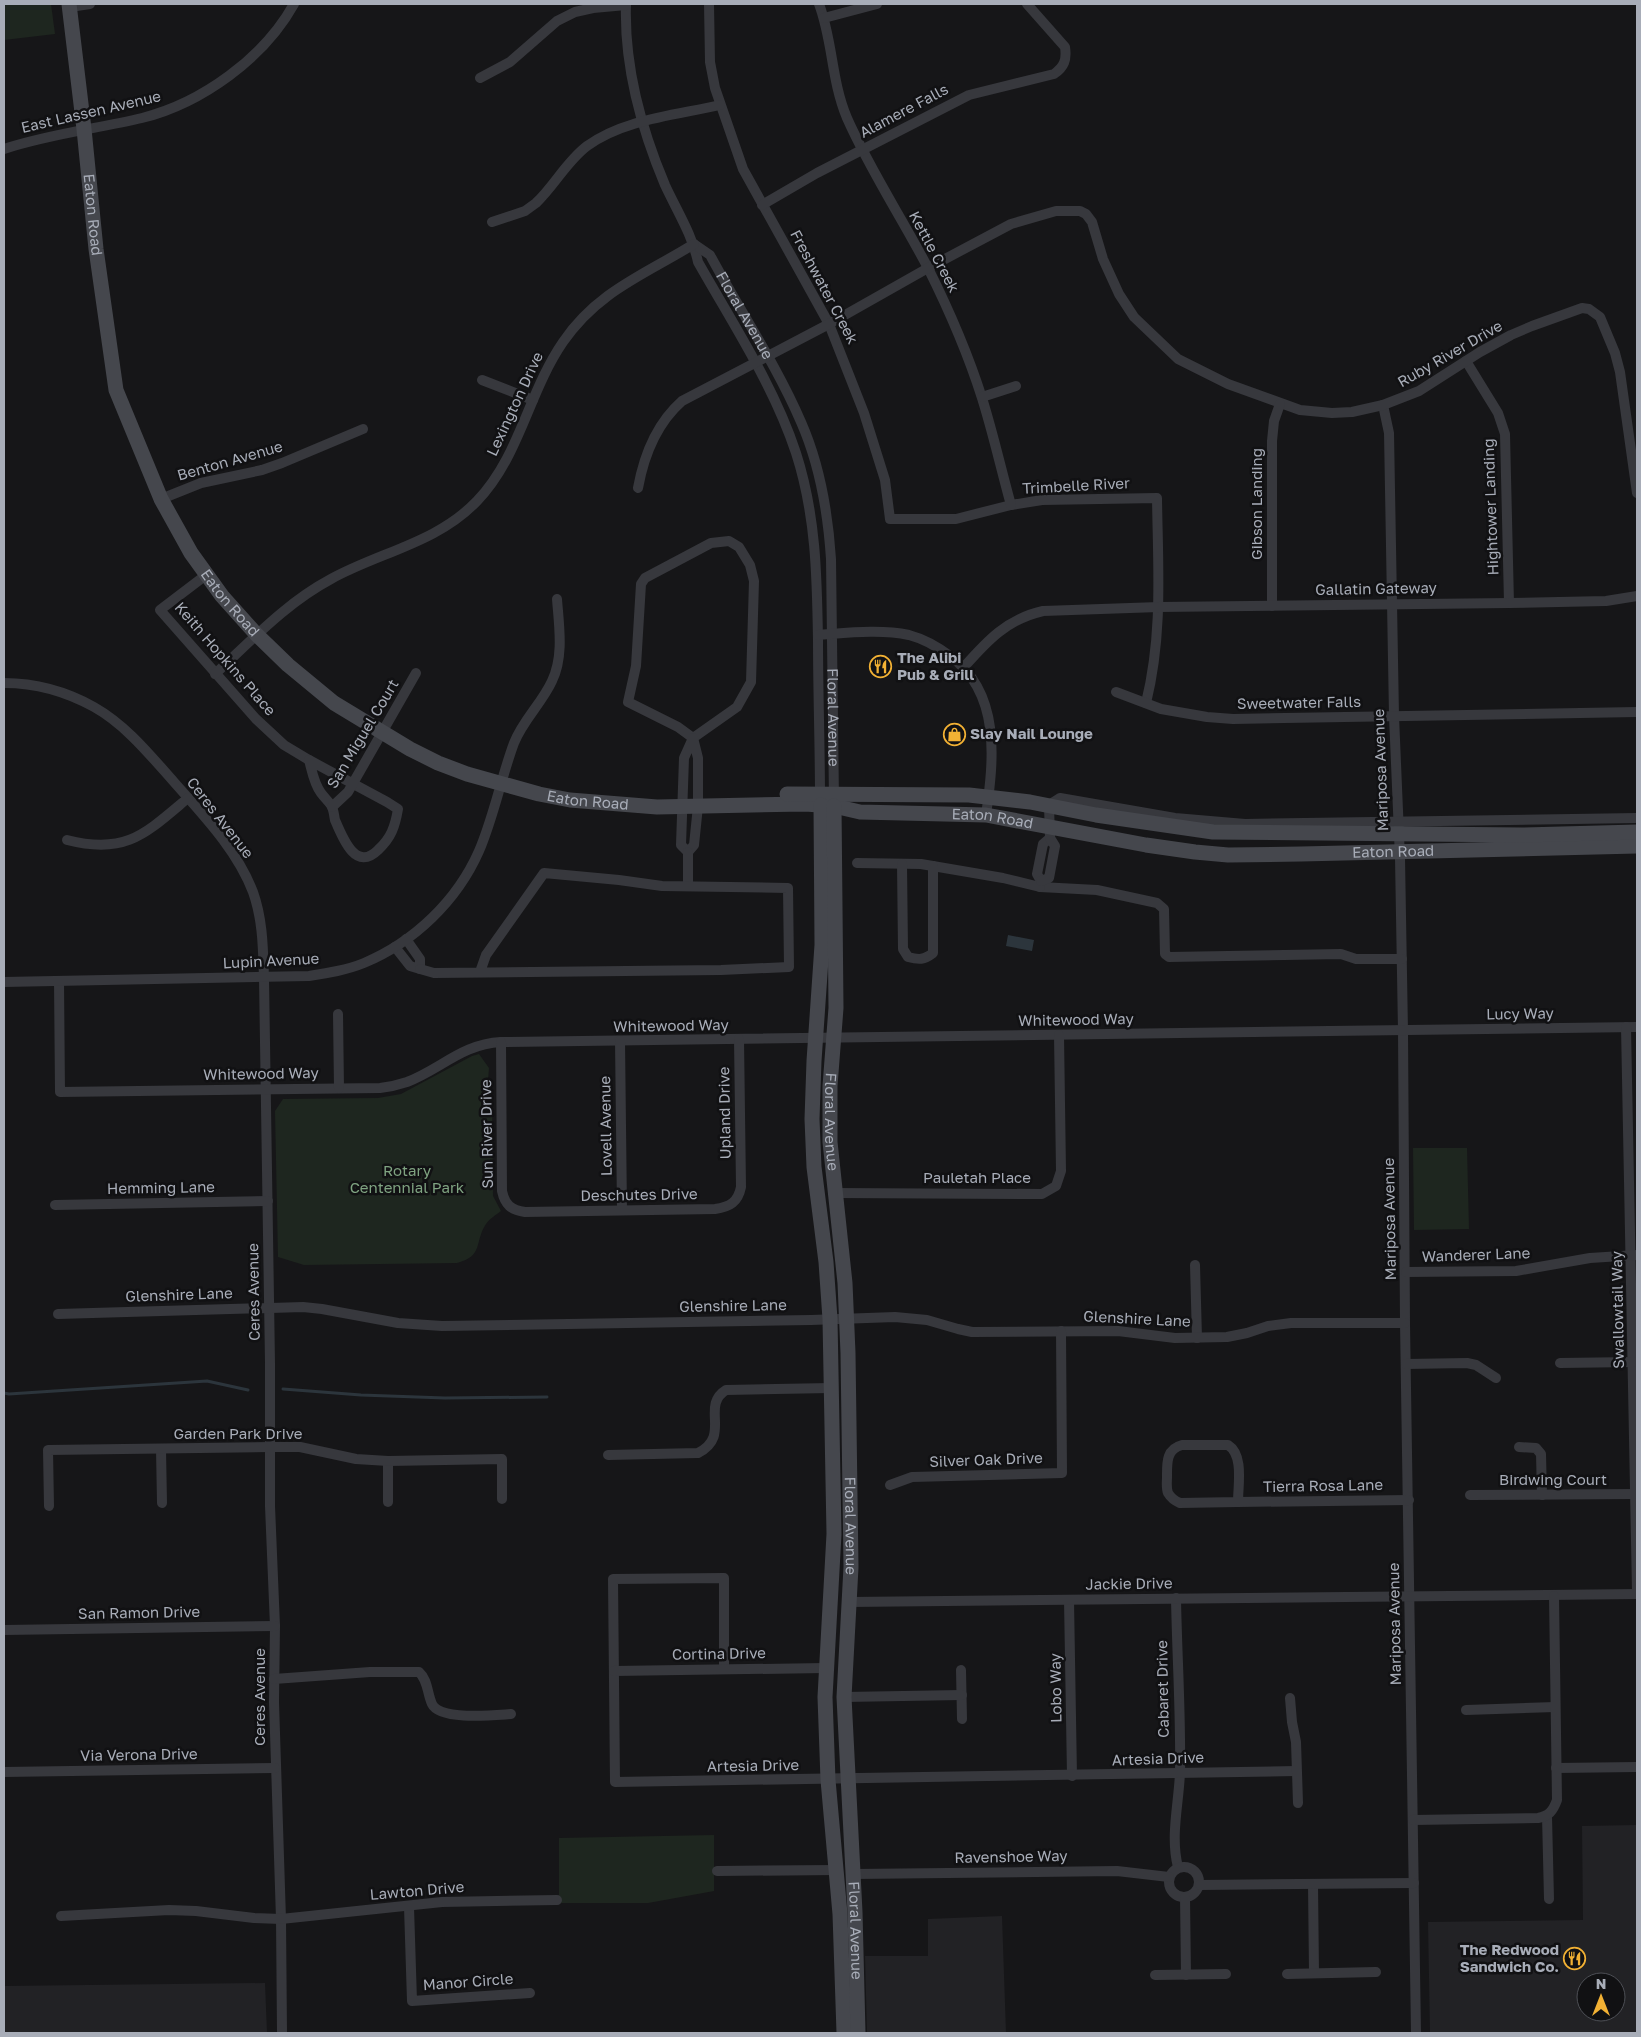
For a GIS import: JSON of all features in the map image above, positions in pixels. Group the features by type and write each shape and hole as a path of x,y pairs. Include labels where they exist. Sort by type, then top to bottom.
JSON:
{"street":[{"path":"69,5 90,4"},
{"name":"East Lassen Avenue","path":"4,149 36,139 143,118 178,105 207,90 257,52 272,36 294,4"},
{"name":"Freshwater Creek","path":"709,4 710,62 720,105 743,169 829,324 867,423 885,480 890,519"},
{"name":"Kettle Creek","path":"819,4 824,18 836,87 862,150 928,268 952,320 982,397 1011,505"},
{"path":"824,18 877,4"},
{"name":"Alamere Falls","path":"762,205 817,173 969,95 1054,74 1061,69 1065,63 1066,54 1062,42 1027,4"},
{"name":"Eaton Road","path":"69,5 88,128 96,249 116,390 191,553 206,575 311,686 342,708 385,730 438,763 502,780 539,794 598,804 658,807 691,802 969,795 1049,805 1096,815 1213,832 1398,828 1637,818"},
{"path":"480,78 510,62 556,21 575,12 593,8 626,5"},
{"name":"Floral Avenue","path":"626,5 629,65 643,122 666,185 694,244 698,262 772,395 785,424 804,479 816,552 818,635 836,922 834,1037 830,1115 831,1167 847,1319 851,1550 844,1696 847,1779 854,1874 858,2033"},
{"path":"492,222 526,211 536,203 586,146 601,137 643,122 720,105"},
{"name":"Ruby River Drive","path":"928,268 1011,224 1056,211 1080,211 1086,214 1092,222 1103,259 1119,294 1134,317 1178,359 1228,384 1280,404 1300,410 1332,413 1352,412 1383,405 1419,392 1466,361 1518,332 1575,310 1589,309 1600,317 1615,353 1635,461"},
{"name":"Floral Avenue","path":"694,244 710,255 802,423 819,476 829,532 833,634 822,945 814,1061 813,1143 826,1262 830,1320 834,1534 825,1668 828,1780 842,1959 844,2033"},
{"name":"Lexington Drive","path":"215,674 282,611 313,588 436,533 476,502 493,482 509,457 533,400 562,344 585,315 602,298 694,244"},
{"path":"638,488 643,463 659,428 670,411 697,392 829,324 928,268"},
{"name":"Hightower Landing","path":"1466,361 1496,409 1505,434 1509,603"},
{"path":"482,380 533,400"},
{"path":"982,397 1016,386"},
{"name":"Gibson Landing","path":"1272,606 1272,440 1274,421 1280,404"},
{"name":"Mariposa Avenue","path":"1383,405 1389,433 1394,716 1400,852 1416,2033"},
{"name":"Benton Avenue","path":"165,498 201,483 262,470 363,429"},
{"path":"1635,461 1637,493"},
{"path":"165,498 212,569 260,632"},
{"name":"Trimbelle River","path":"890,519 956,519 1011,505 1042,500 1157,498 1158,607"},
{"path":"688,886 688,852 681,845 691,802 698,758 692,738 678,726 628,702 636,666 641,584 645,578 711,543 729,541 739,547 750,565 754,582 750,682 737,708 692,738"},
{"name":"Keith Hopkins Place","path":"206,575 160,610 215,674 270,733 284,745 398,809 396,826 388,840 372,856 363,858 355,855 335,820 332,807 320,792 309,760"},
{"name":"Gallatin Gateway","path":"964,667 998,632 1012,622 1027,614 1043,611 1158,607 1606,601 1637,596"},
{"name":"Lupin Avenue","path":"4,982 309,976 364,963 406,940 441,909 464,880 478,852 516,740 552,682 558,668 560,652 557,599"},
{"path":"1146,703 1154,672 1158,607"},
{"path":"818,635 895,633 911,636 944,652 964,667 980,691 988,712 992,748 986,815"},
{"name":"San Miguel Court","path":"332,807 353,784 416,674"},
{"name":"Ceres Avenue","path":"4,683 41,687 67,695 94,707 137,741 188,798 233,854 252,891 259,912 264,978 270,1363 270,1506 275,1626 275,1768 281,1918 282,2033"},
{"name":"Sweetwater Falls","path":"1116,692 1161,709 1233,719 1637,712"},
{"path":"67,840 99,846 131,841 147,832 188,798"},
{"name":"Eaton Road","path":"827,800 860,812 986,815 1050,833 1228,854 1637,846"},
{"path":"1041,884 1037,874 1044,844 1050,833 1049,805"},
{"name":"Eaton Road","path":"1398,828 1522,835 1637,832"},
{"path":"857,863 933,866 1041,884 1097,890 1157,903 1164,909 1165,954 1169,957 1342,954 1356,960 1402,959"},
{"path":"902,864 902,950 908,957 918,960 926,959 933,953 933,866"},
{"path":"394,947 410,966 434,973 721,970 789,966 788,888 662,886 544,873 486,955 480,972"},
{"path":"406,940 420,959 420,969"},
{"name":"Whitewood Way","path":"59,981 60,1092 380,1088 408,1082 465,1050 478,1045 501,1042 1403,1031"},
{"path":"338,1014 339,1088"},
{"name":"Swallowtail Way","path":"1626,1027 1635,1256 1634,1362 1637,1593"},
{"name":"Lucy Way","path":"1403,1031 1637,1027"},
{"name":"Pauletah Place","path":"834,1193 1042,1194 1056,1186 1061,1171 1059,1035"},
{"name":"Upland Drive","path":"739,1039 741,1187"},
{"name":"Lovell Avenue","path":"620,1041 622,1210"},
{"name":"Sun River Drive","path":"501,1042 502,1190 504,1200 509,1207 515,1211 525,1212"},
{"name":"Deschutes Drive","path":"525,1212 726,1208 734,1203 741,1187"},
{"name":"Hemming Lane","path":"55,1205 268,1201"},
{"name":"Wanderer Lane","path":"1406,1272 1516,1271 1590,1258 1635,1256"},
{"path":"1195,1265 1197,1338"},
{"name":"Glenshire Lane","path":"58,1314 269,1307 322,1308 379,1321 420,1325 912,1318 972,1332 1118,1331 1175,1338 1227,1337 1268,1326 1291,1323 1405,1323"},
{"name":"Silver Oak Drive","path":"890,1485 912,1477 1062,1473 1061,1331"},
{"path":"1560,1363 1634,1362"},
{"path":"1406,1364 1467,1363 1476,1365 1496,1378"},
{"path":"608,1455 698,1453 707,1449 714,1436 715,1402 719,1394 726,1390 831,1388"},
{"name":"Tierra Rosa Lane","path":"1238,1502 1238,1461 1234,1449 1228,1445 1182,1445 1175,1446 1171,1450 1168,1456 1167,1486 1173,1500 1180,1503 1408,1500"},
{"name":"Garden Park Drive","path":"49,1506 48,1450 270,1447 300,1448 356,1459 388,1461 502,1459 502,1499"},
{"path":"1519,1447 1536,1448 1541,1454 1542,1495"},
{"path":"161,1449 162,1503"},
{"path":"388,1461 388,1502"},
{"name":"Birdwing Court","path":"1470,1495 1636,1494"},
{"name":"Artesia Drive","path":"724,1669 724,1578 614,1579 615,1782 1296,1771"},
{"name":"Jackie Drive","path":"849,1602 1554,1596 1637,1593"},
{"path":"1413,1820 1538,1818 1547,1816 1553,1809 1557,1800 1554,1596"},
{"name":"Cabaret Drive","path":"1176,1598 1180,1772 1175,1856 1178,1868"},
{"name":"Lobo Way","path":"1069,1600 1072,1776"},
{"name":"San Ramon Drive","path":"4,1630 275,1626"},
{"name":"Cortina Drive","path":"614,1671 825,1668"},
{"path":"961,1670 962,1719"},
{"path":"274,1678 361,1672 419,1672 423,1676 433,1706 437,1710 460,1715 511,1714"},
{"path":"844,1696 962,1695"},
{"path":"1290,1698 1296,1742 1298,1803"},
{"path":"1466,1710 1555,1707"},
{"path":"1556,1768 1637,1767"},
{"name":"Via Verona Drive","path":"4,1772 275,1768"},
{"path":"1547,1816 1549,1899"},
{"path":"1188,1866 1196,1871 1200,1884 1195,1893 1185,1897 1174,1894 1169,1877 1178,1868 1188,1866"},
{"path":"717,1871 836,1870"},
{"name":"Ravenshoe Way","path":"854,1874 1117,1871 1169,1877"},
{"path":"1200,1884 1414,1883"},
{"path":"1313,1884 1314,1973"},
{"path":"1185,1897 1186,1975"},
{"name":"Lawton Drive","path":"62,1916 169,1910 196,1911 254,1918 281,1918 409,1907 442,1902 557,1900"},
{"name":"Manor Circle","path":"409,1907 412,2001 530,1993"},
{"path":"1287,1974 1376,1972"},
{"path":"1154,1975 1226,1974"}],"shaded area":[{"path":"1008,935 1034,940 1032,951 1006,946"},
{"path":"1637,1825 1637,2033 1430,2033 1428,1922 1583,1920 1582,1826"},
{"path":"1002,1916 1006,2033 867,2033 865,1956 928,1956 928,1919"},
{"path":"265,1983 267,2033 4,2033 4,1986"}],"green space":[{"path":"4,4 51,4 55,34 4,40"},
{"name":"Rotary Centennial Park","path":"479,1054 489,1068 487,1093 492,1096 493,1196 501,1211 486,1224 475,1252 466,1260 457,1263 304,1265 278,1257 275,1111 283,1099 378,1098 401,1094"},
{"path":"1413,1148 1467,1148 1469,1229 1414,1230"},
{"path":"714,1835 714,1891 648,1903 559,1903 559,1838"}],"waterway":[{"path":"4,1393 207,1381 248,1390"},
{"path":"283,1389 361,1395 445,1398 547,1397"}],"place":[{"name":"The Alibi Pub & Grill","path":"881,667"},
{"name":"Slay Nail Lounge","path":"954,734"},
{"name":"The Redwood Sandwich Co.","path":"1575,1959"}]}
